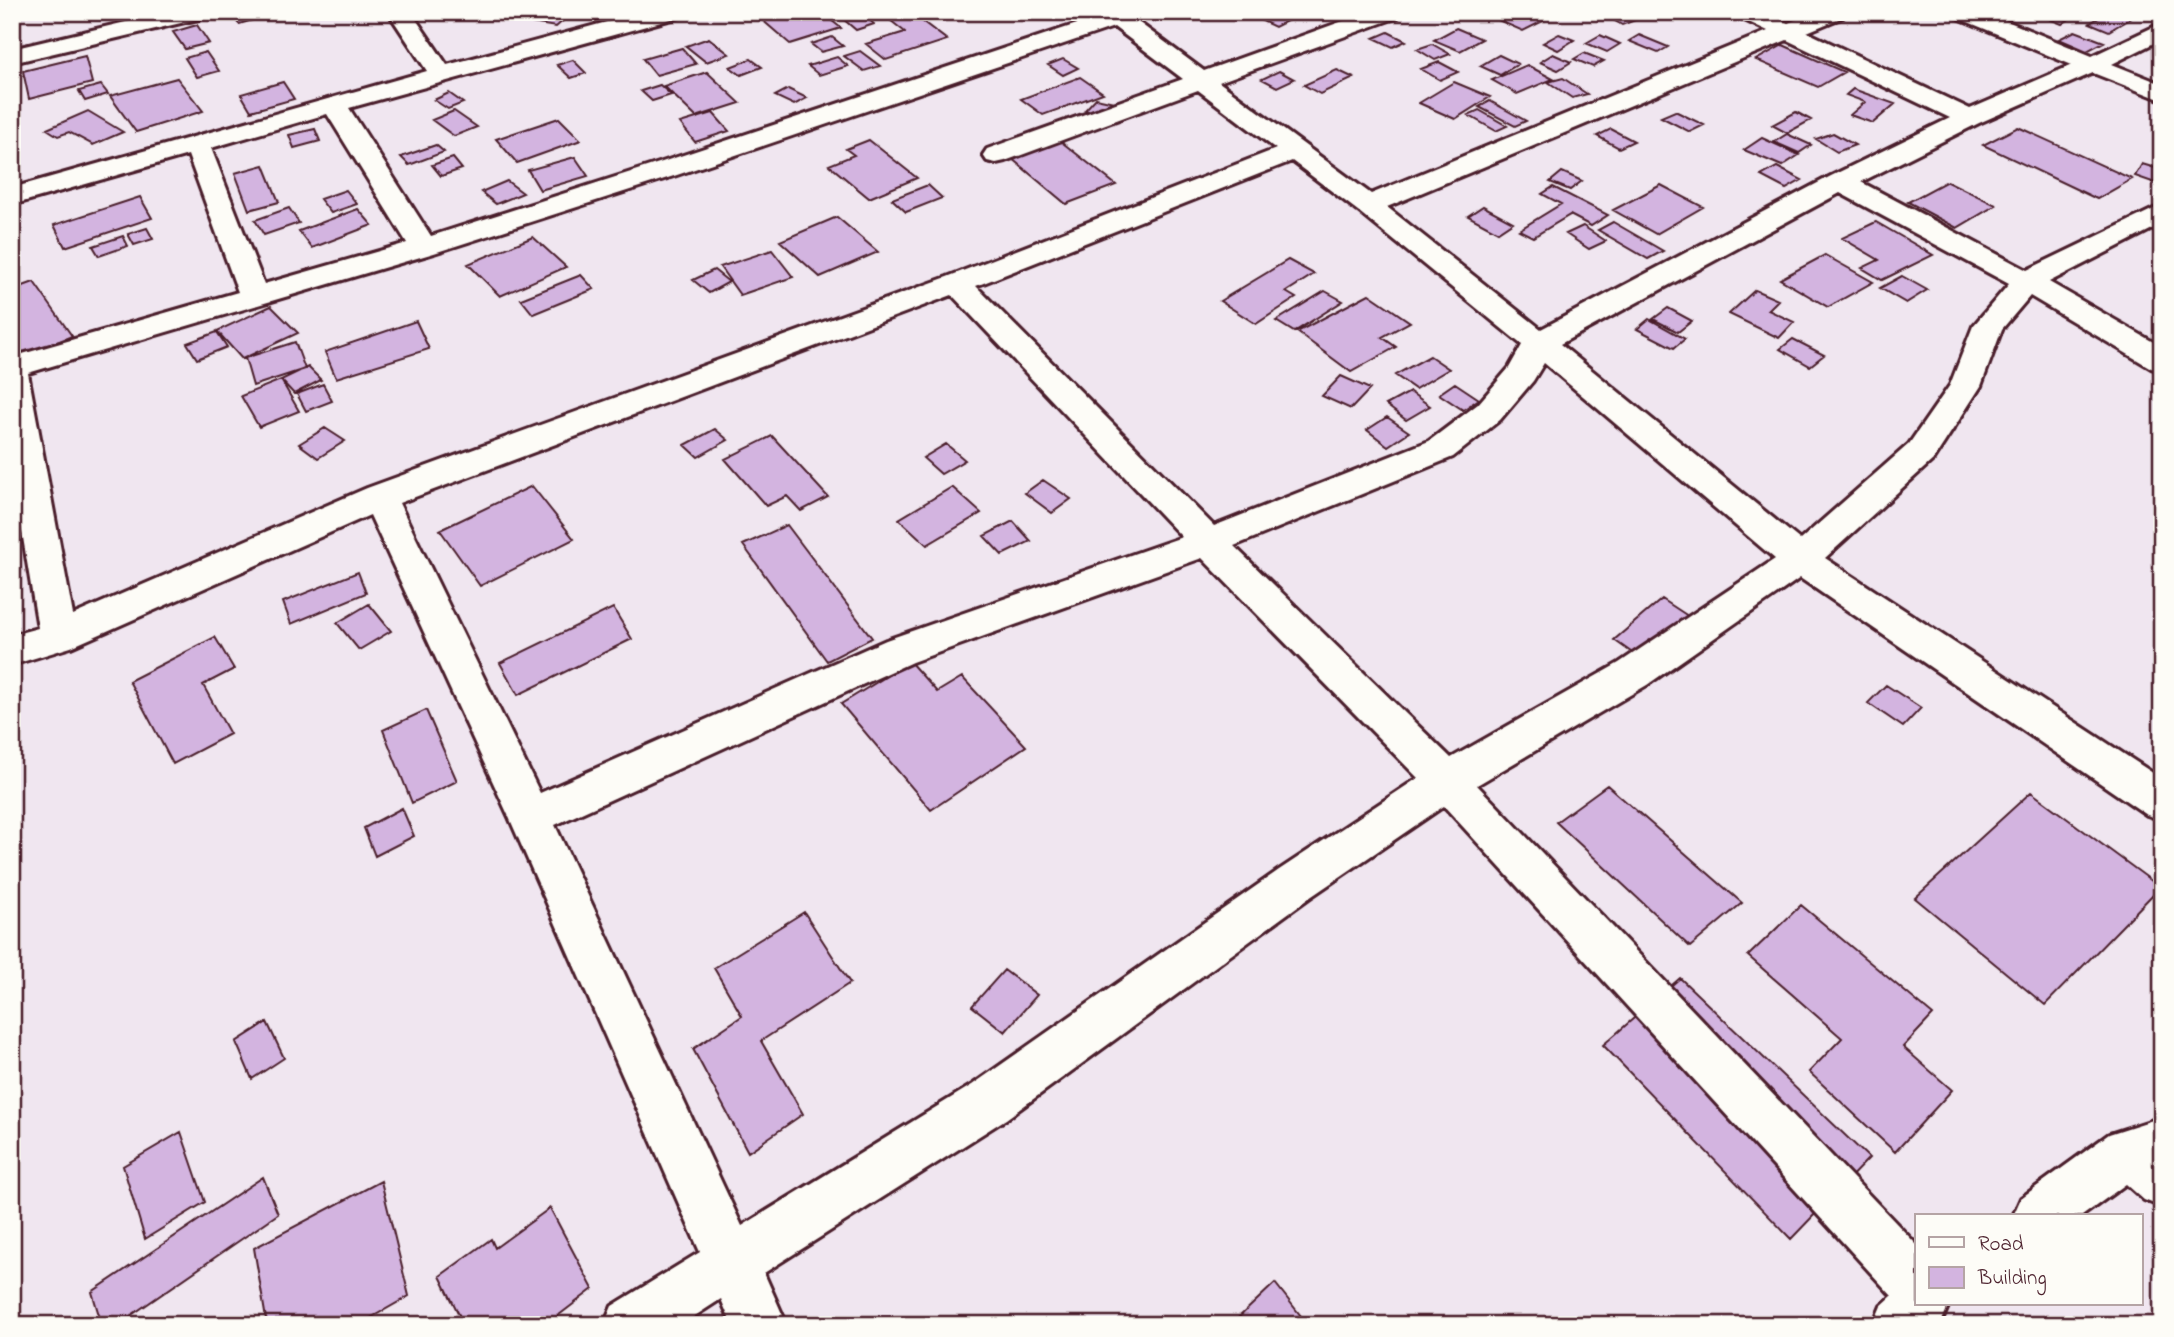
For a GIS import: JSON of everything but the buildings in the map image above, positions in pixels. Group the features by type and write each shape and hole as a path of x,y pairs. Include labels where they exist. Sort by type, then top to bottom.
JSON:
{"street":[{"path":"12,56 198,12"},
{"path":"399,12 441,74"},
{"path":"12,197 634,17 671,12"},
{"path":"996,155 1390,12"},
{"path":"1746,12 1970,118"},
{"path":"1368,205 1835,12"},
{"path":"1964,12 2162,93"},
{"path":"12,367 424,247 681,164 1113,15 1368,205 1800,560 2162,802"},
{"path":"530,817 899,651 1208,542 1441,449 1489,412 1522,373 1539,343 1840,182 1970,118 2094,64 2162,30"},
{"path":"334,105 424,247"},
{"path":"197,145 254,296"},
{"path":"12,650 58,637 379,497 957,283 1294,150"},
{"path":"1840,182 2027,282 2162,361"},
{"path":"631,1325 989,1102 1294,884 1447,780 1633,674 1800,560 1921,452 1965,386 1988,326 2027,282 2162,213"},
{"path":"957,283 1208,542 1447,780 1915,1282"},
{"path":"12,373 58,637"},
{"path":"379,497 530,817 760,1325"},
{"path":"2043,1214 2150,1158"},
{"path":"1900,1325 1920,1306"}]}
